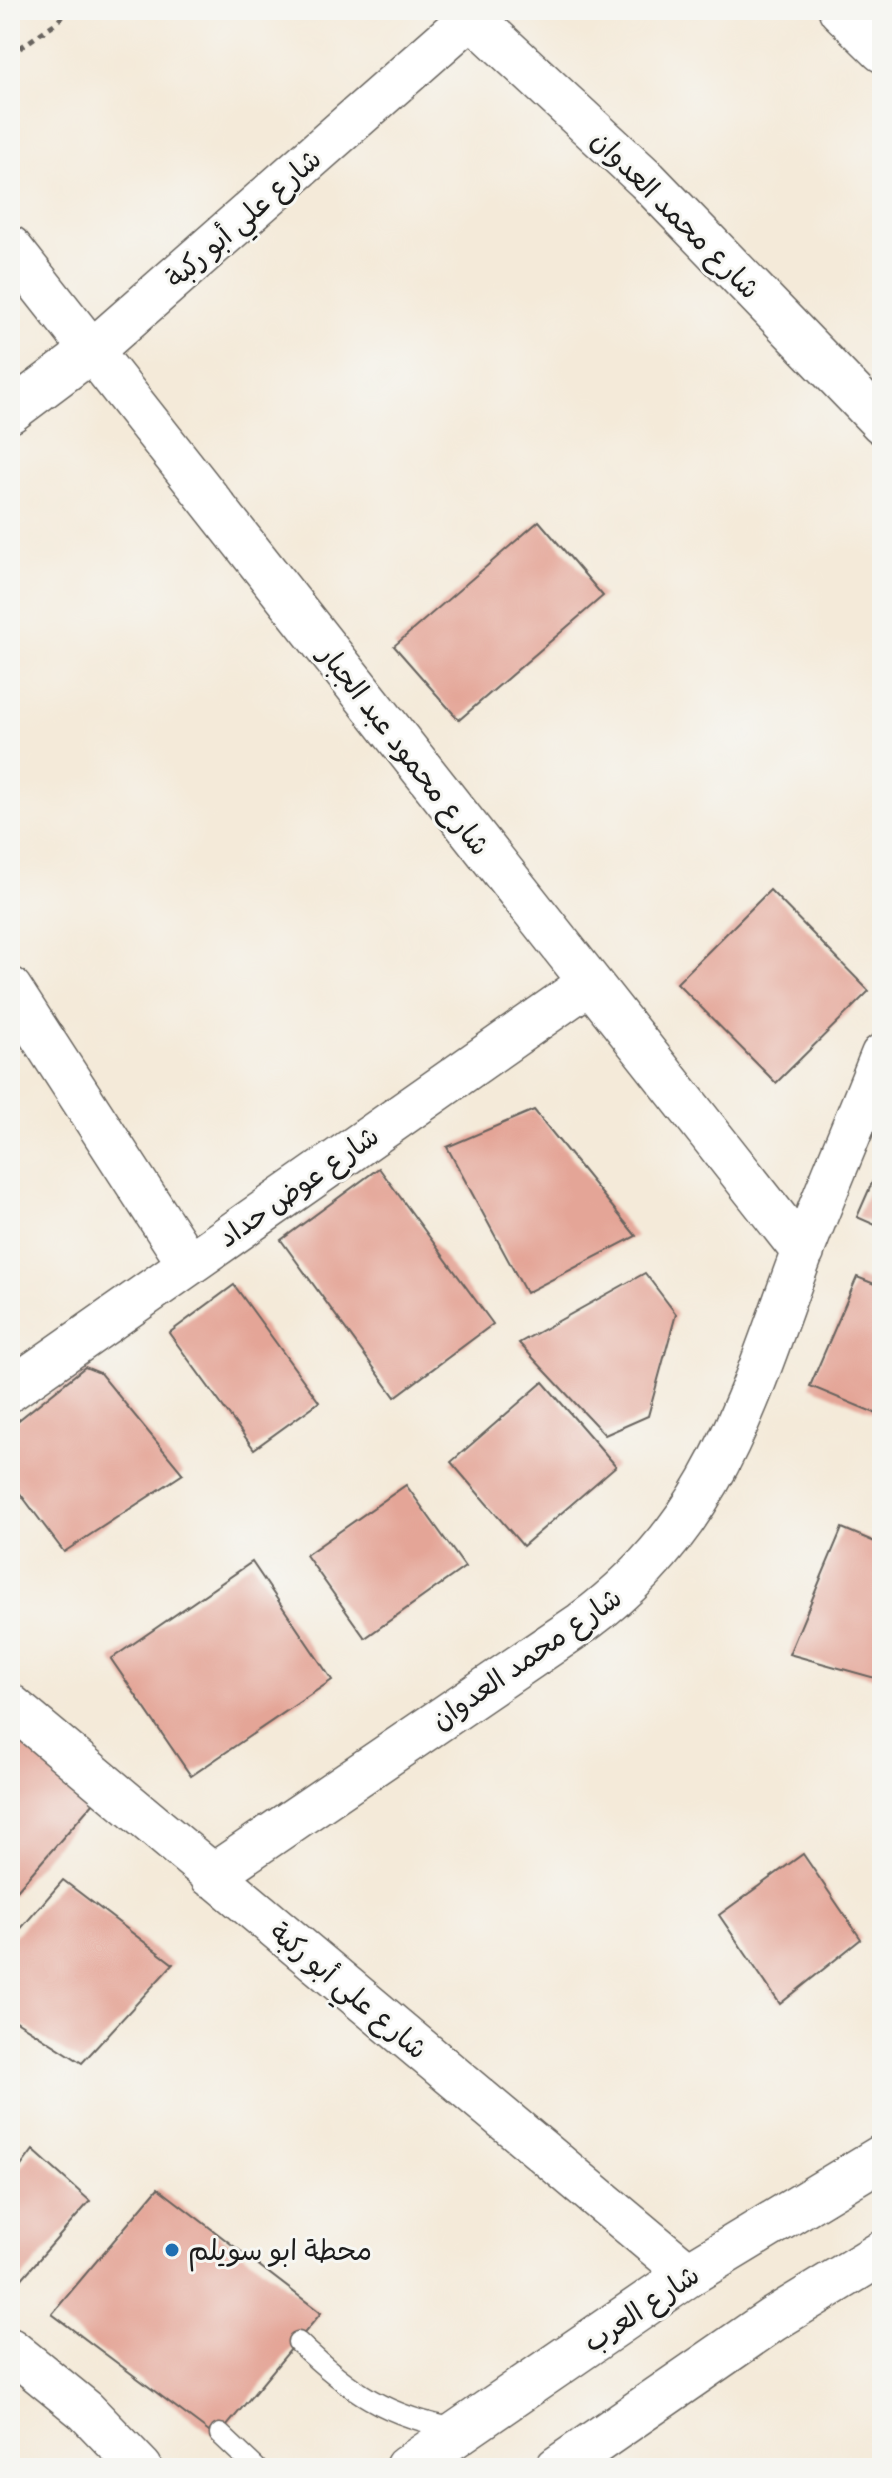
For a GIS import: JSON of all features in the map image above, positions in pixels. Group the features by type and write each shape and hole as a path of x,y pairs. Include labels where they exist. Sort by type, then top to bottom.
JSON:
{"main road":[{"name":"شارع العرب","path":"407,2468 689,2274 882,2157"},
{"path":"578,2460 772,2320 882,2253"}],"street":[{"path":"840,10 882,51"},
{"name":"شارع علي أبو ركبة","path":"10,412 94,349 467,14"},
{"name":"شارع محمد العدوان","path":"467,14 647,180 882,423"},
{"name":"شارع محمود عبد الجبار","path":"10,247 94,349 588,984 803,1252"},
{"name":"شارع عوض حداد","path":"10,1390 588,984"},
{"path":"10,988 188,1263"},
{"name":"شارع محمد العدوان","path":"211,1876 582,1623 615,1599 664,1549 730,1446 882,1055"},
{"name":"شارع علي أبو ركبة","path":"10,1705 689,2274"},
{"path":"10,2349 86,2411 141,2468"}],"lane":[{"path":"298,2342 338,2381 366,2400 407,2418 462,2430"},
{"path":"220,2434 256,2468"}],"path":[{"path":"10,55 57,22 68,10"}],"building":[{"path":"539,521 603,596 459,720 394,646"},
{"path":"770,890 869,991 776,1083 677,983"},
{"path":"534,1110 636,1236 526,1293 447,1147"},
{"path":"882,1160 882,1228 857,1217"},
{"path":"379,1168 493,1324 395,1397 281,1240"},
{"path":"645,1273 676,1314 648,1416 605,1435 519,1343"},
{"path":"857,1277 882,1287 882,1416 810,1386"},
{"path":"234,1285 319,1402 254,1449 169,1333"},
{"path":"85,1367 100,1373 183,1474 64,1552 10,1480 10,1427"},
{"path":"543,1382 616,1466 523,1546 451,1462"},
{"path":"406,1485 465,1567 365,1638 306,1555"},
{"path":"842,1528 882,1545 882,1680 789,1654"},
{"path":"252,1562 332,1680 191,1776 111,1659"},
{"path":"10,1727 94,1802 10,1898"},
{"path":"803,1854 861,1939 780,2004 719,1915"},
{"path":"63,1880 173,1964 82,2063 10,2017 10,1941"},
{"path":"33,2150 90,2201 19,2282 10,2273 10,2181"},
{"name":"محطة ابو سويلم","path":"158,2188 321,2313 217,2438 52,2314"}],"place":[{"name":"محطة ابو سويلم","path":"172,2250"}]}
